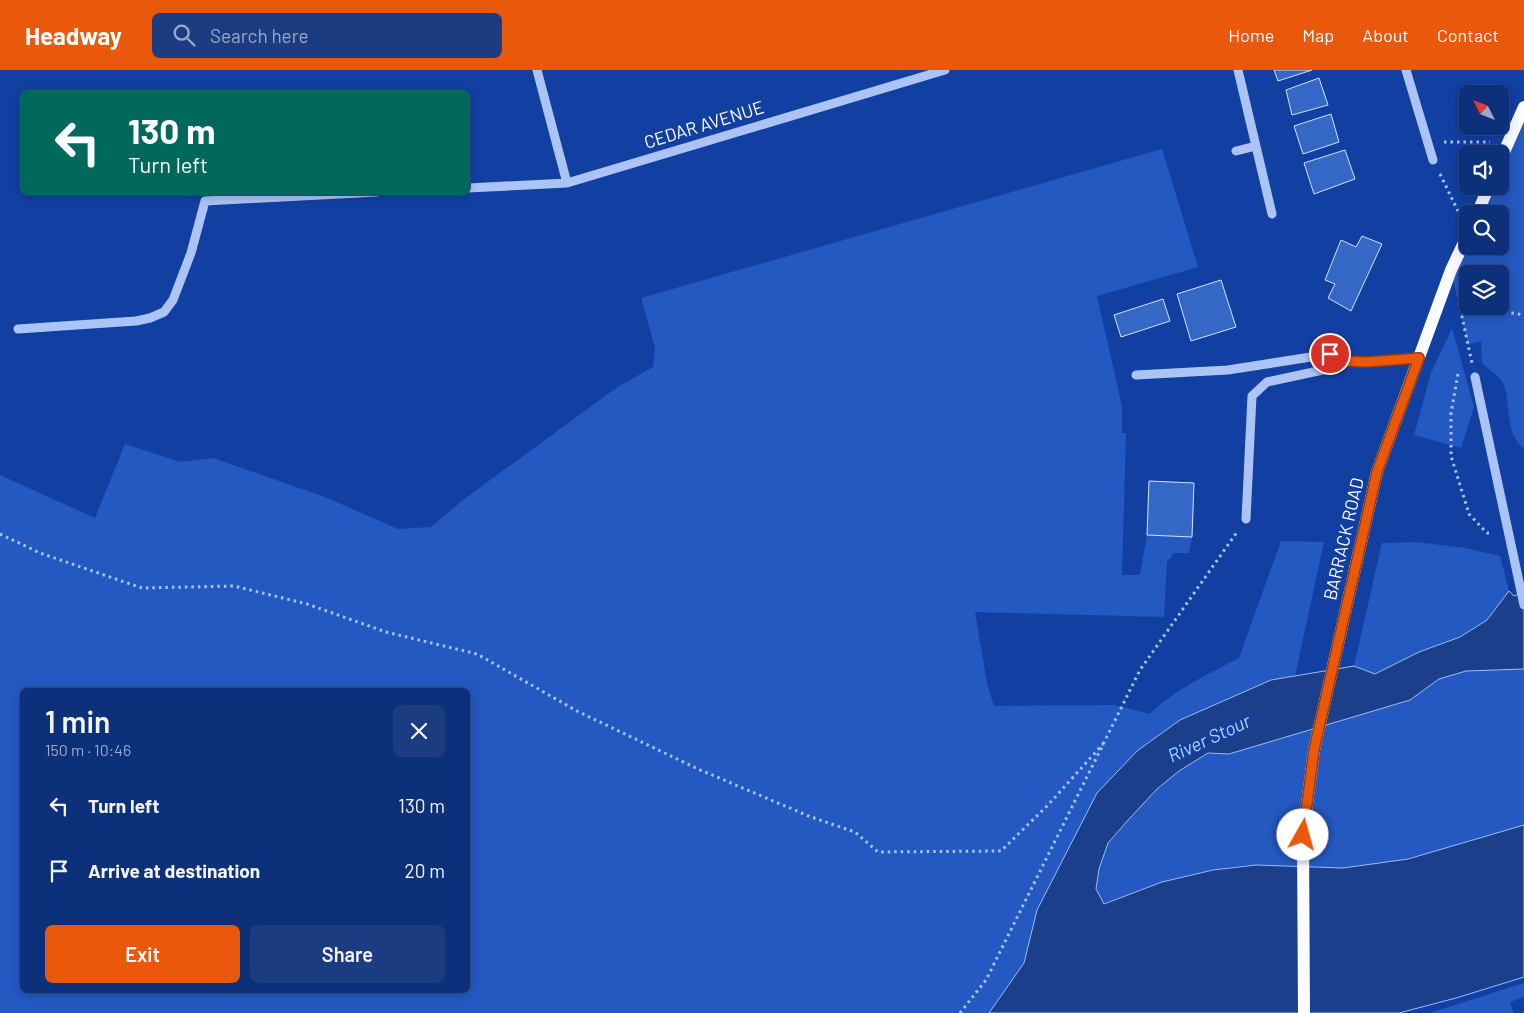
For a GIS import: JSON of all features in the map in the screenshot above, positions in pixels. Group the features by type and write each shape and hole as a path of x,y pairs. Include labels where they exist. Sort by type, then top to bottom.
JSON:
{"main road":[{"path":"1508,145 1524,108"},
{"name":"BARRACK ROAD","path":"1304,1013 1303,835 1314,750 1377,472 1459,254"}],"street":[{"path":"537,70 567,183"},
{"name":"CEDAR AVENUE","path":"470,188 567,183 945,70"},
{"path":"1238,70 1272,214"},
{"path":"1406,70 1434,160"},
{"path":"1236,152 1256,146"},
{"path":"18,329 136,321 164,312 172,300 191,253 205,201 319,195"},
{"path":"1136,375 1228,370 1330,354 1343,361 1367,362 1419,358"},
{"path":"1246,519 1252,396 1267,382 1332,368 1343,361"},
{"path":"1475,377 1524,605"}],"path":[{"path":"1428,142 1509,142"},
{"path":"1434,160 1459,213"},
{"path":"1452,270 1459,304"},
{"path":"1509,313 1524,315"},
{"path":"1461,315 1475,377"},
{"path":"1464,369 1457,375 1451,413 1451,456 1469,514 1487,533 1508,536"},
{"path":"960,1013 986,980 1140,670 1246,519"},
{"path":"0,534 40,553 142,588 234,586 307,604 386,632 477,654 577,711 698,770 811,817 855,832 878,852 1001,851 1048,805 1103,744"}],"shaded area":[{"path":"1524,107 1524,448 1518,443 1511,429 1504,385 1482,363 1481,341 1468,345 1461,315 1509,315 1509,265 1459,265 1459,305 1451,270 1462,255 1509,255 1509,205 1481,205 1485,195 1509,195 1509,145 1507,145"},
{"path":"1162,149 1198,267 1097,296 1122,406 1122,433 1126,433 1122,575 1140,575 1147,535 1192,537 1189,553 1174,553 1167,562 1164,617 975,612 987,683 994,706 1115,705 1150,714 1159,705 1181,690 1239,658 1281,541 1324,542 1295,676 1271,680 1180,720 1137,751 1097,793 1037,910 1024,963 989,1013 0,1013 0,475 95,518 125,444 180,462 213,458 325,497 398,529 431,527 463,500 616,388 653,367 655,348 641,298"},
{"path":"1452,328 1474,407 1461,448 1414,435 1431,373"},
{"path":"1416,542 1465,548 1500,556 1509,591 1487,620 1460,637 1419,652 1375,674 1354,666 1382,543"},
{"path":"1524,669 1524,825 1480,839 1390,862 1344,868 1257,865 1218,869 1179,878 1103,904 1096,889 1099,869 1108,844 1157,789 1179,771 1208,753 1229,754 1410,700 1439,679 1466,671"},
{"path":"1524,983 1524,997 1510,1002 1514,1013 1430,1013"}],"water":[{"name":"River Stour","path":"1509,591 1514,596 1524,591 1524,669 1466,671 1439,679 1410,700 1229,754 1208,753 1179,771 1157,789 1108,843 1099,869 1096,889 1104,904 1162,882 1213,870 1256,865 1343,868 1408,859 1524,825 1524,977 1399,1013 989,1013 1024,963 1037,910 1097,793 1137,751 1180,720 1271,680 1354,666 1375,674 1419,652 1460,637 1487,620"}],"building":[{"path":"1274,70 1312,70 1278,81"},
{"path":"1319,78 1328,105 1292,115 1286,90"},
{"path":"1331,114 1339,142 1303,154 1294,126"},
{"path":"1345,150 1355,179 1314,194 1304,163"},
{"path":"1362,236 1382,244 1351,311 1328,298 1335,284 1325,280 1341,240 1356,247"},
{"path":"1221,280 1236,327 1191,341 1177,294"},
{"path":"1163,299 1170,321 1121,337 1114,315"},
{"path":"1149,481 1194,483 1192,537 1147,535"}],"route":[{"path":"1303,835 1314,750 1377,472 1419,358 1367,362 1343,361 1330,354"}]}
